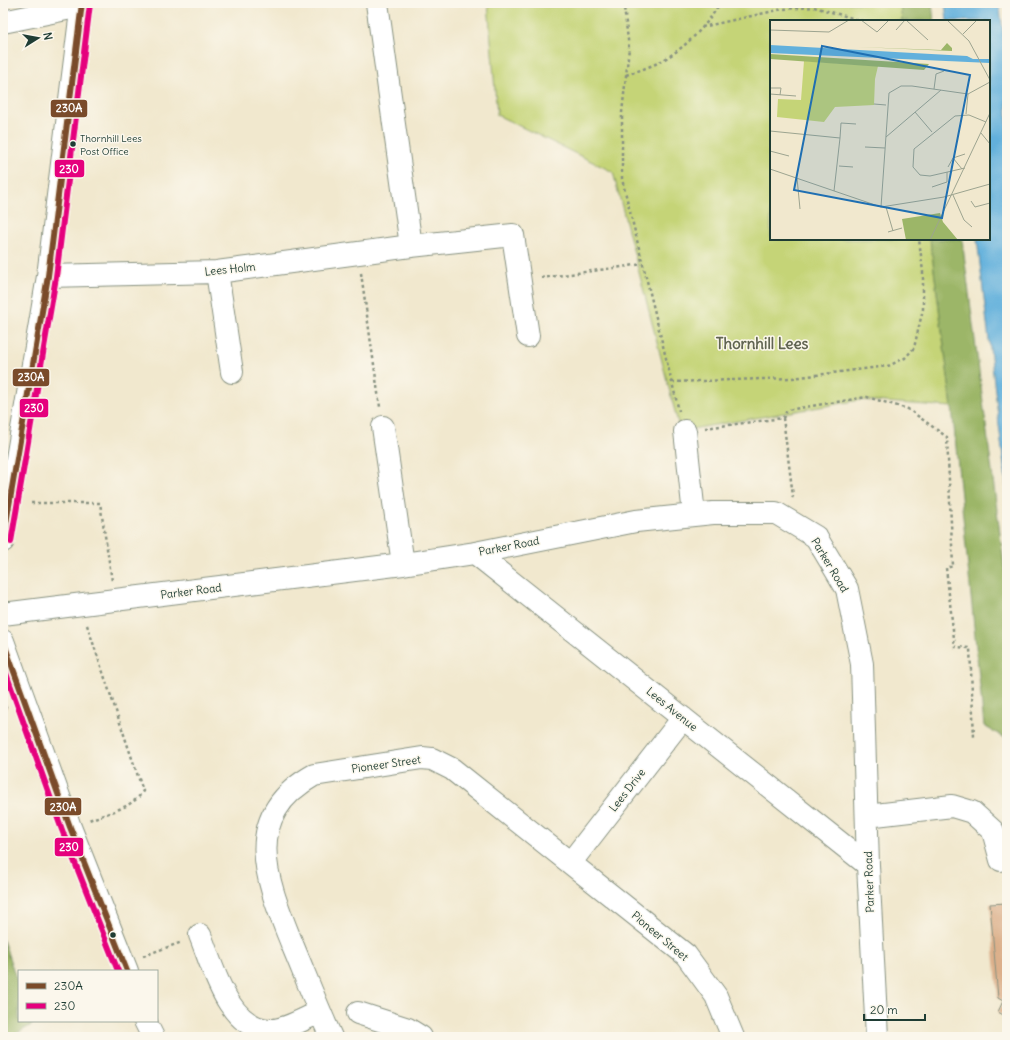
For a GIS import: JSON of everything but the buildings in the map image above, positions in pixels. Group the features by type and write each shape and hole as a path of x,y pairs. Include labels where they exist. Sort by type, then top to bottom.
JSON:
{"street":[{"path":"377,3 411,246"},
{"path":"3,22 82,4 48,276 8,503 3,541"},
{"name":"Lees Holm","path":"48,276 217,272 411,246 513,235 528,336"},
{"path":"217,272 232,372"},
{"path":"383,427 403,564"},
{"path":"685,431 694,515"},
{"name":"Parker Road","path":"3,614 115,602 403,564 475,553 636,522 713,513 776,513 816,537 847,589 862,664 868,865 877,1037"},
{"name":"Lees Avenue","path":"475,553 868,865"},
{"path":"4,647 70,827 125,967"},
{"name":"Lees Drive","path":"571,862 683,718"},
{"name":"Pioneer Street","path":"331,1037 275,902 265,863 266,833 270,819 278,805 288,793 300,783 314,775 422,758 432,759 452,768 686,955 716,996 733,1037"},
{"path":"867,816 952,806 972,812 993,832 1001,860"},
{"path":"200,935 223,992 236,1014 257,1028 272,1030 320,1012"},
{"path":"358,1013 408,1029 421,1037"},
{"path":"145,1022 152,1037"}],"path":[{"path":"652,3 624,7 629,48 622,113 622,179 685,431 783,418"},
{"path":"626,75 654,65 678,50 702,27 720,3"},
{"path":"702,27 783,9 814,8 858,20"},
{"path":"672,382 792,378 888,366 905,358 914,348 923,309 923,272 919,240"},
{"path":"359,254 383,427"},
{"path":"520,281 643,264"},
{"path":"793,496 783,418 787,410 867,397 908,408 947,437 953,566 946,568 955,647 970,648 974,737"},
{"path":"8,503 100,503 115,602"},
{"path":"70,827 129,804 139,797 143,790 80,606"},
{"path":"125,967 200,935"}],"green space":[{"path":"488,3 900,3 902,20 770,20 770,240 930,240 952,407 860,400 680,431 613,172 497,115"},
{"path":"900,3 932,3 934,20 902,20"},
{"path":"930,240 962,240 1007,588 1007,739 984,726 952,407"},
{"path":"3,940 18,984 18,1022 30,1022 32,1025 10,1037 3,1037"}],"water":[{"path":"945,3 999,3 1007,58 1007,492 977,240 990,240 990,20 947,20"}],"transit line":[{"name":"230A","path":"3,541 48,276 82,3"},
{"name":"230","path":"11,542 56,277 90,4"},
{"name":"230A","path":"3,641 70,827 127,970"},
{"name":"230","path":"3,665 62,830 118,970"}],"place":[{"name":"Thornhill Lees Post Office","path":"73,144"}],"district":[{"name":"Thornhill Lees","path":"762,344"}]}
